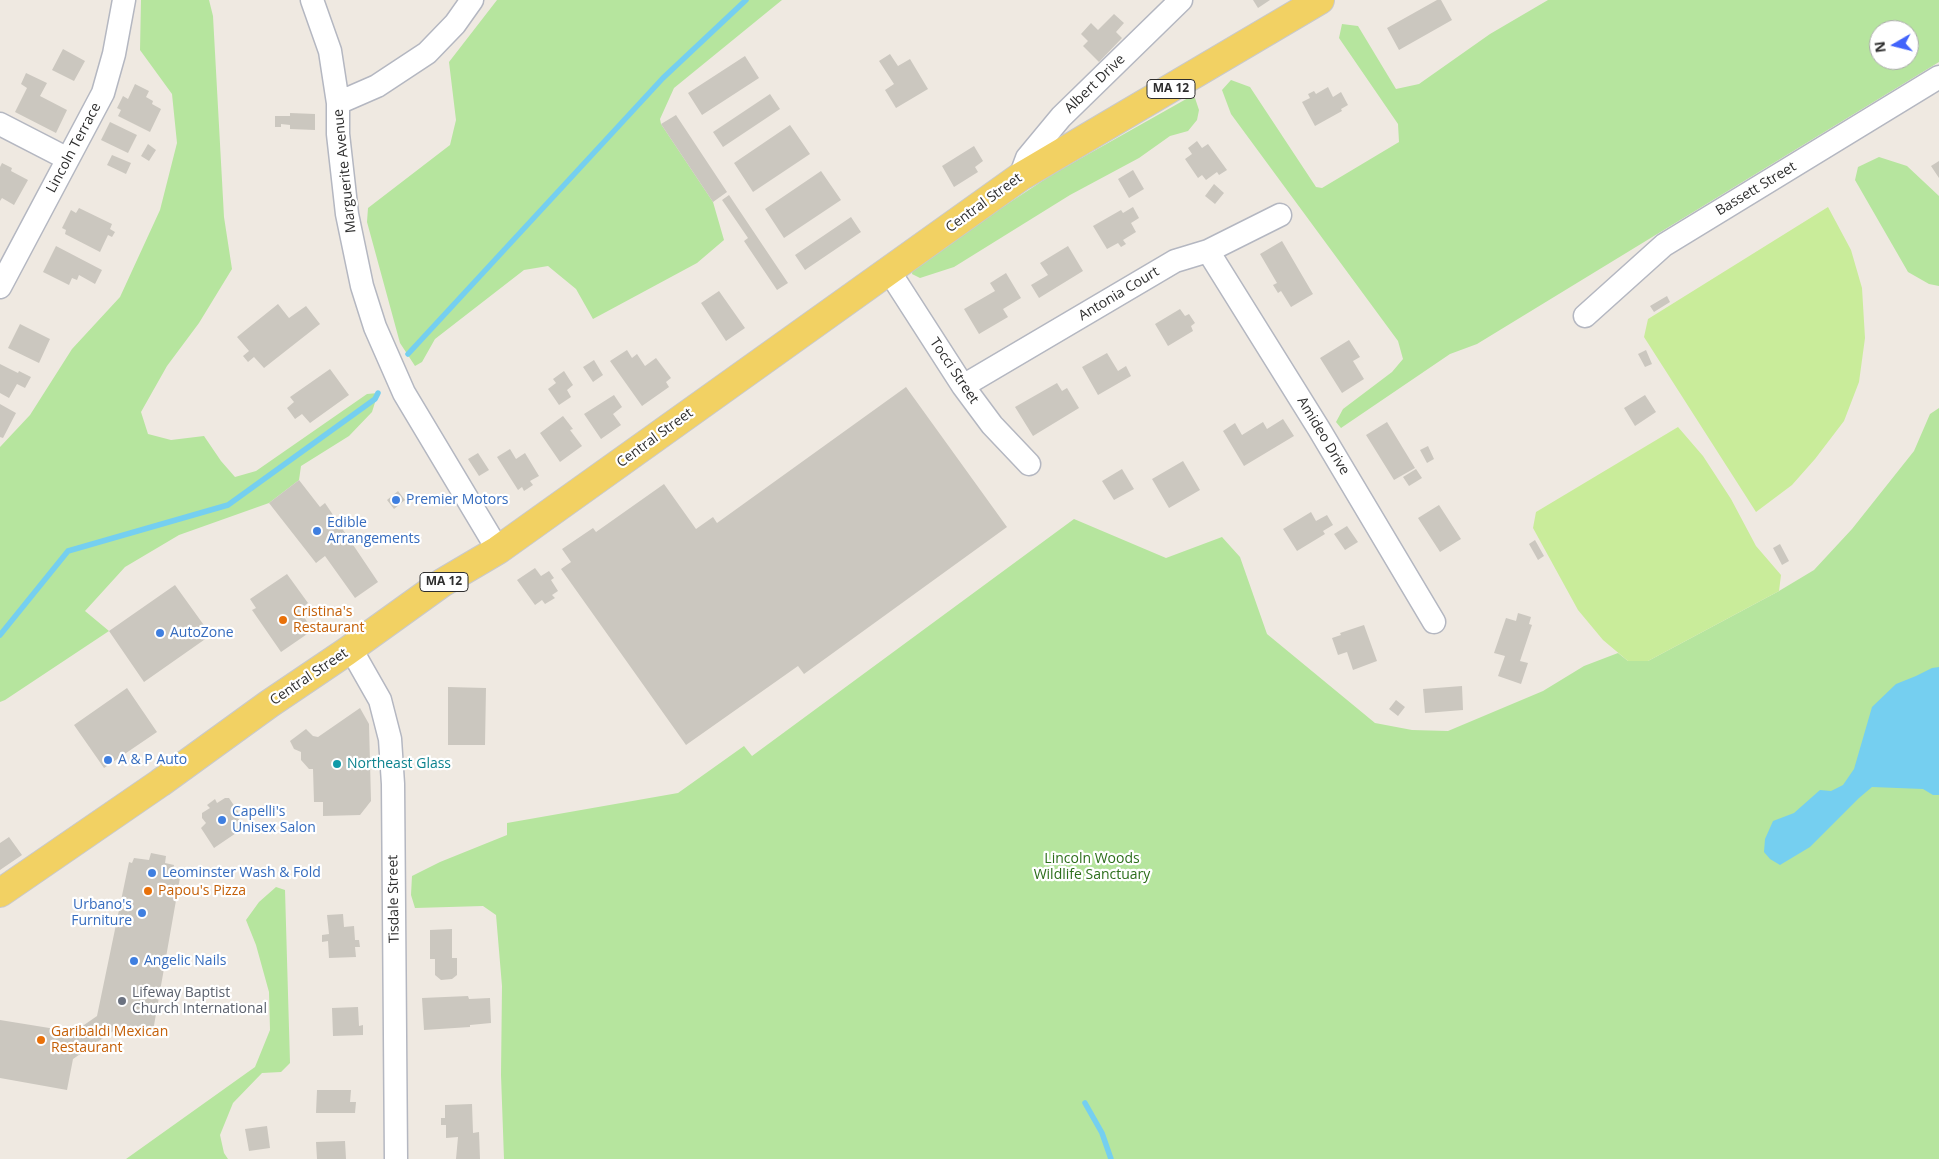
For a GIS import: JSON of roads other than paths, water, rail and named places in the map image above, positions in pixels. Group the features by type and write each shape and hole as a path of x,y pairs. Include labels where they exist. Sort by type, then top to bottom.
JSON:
{"main road":[{"name":"Central Street","path":"0,893 160,783 442,583 498,550 1020,177 1320,0"}],"street":[{"name":"Lincoln Terrace","path":"0,288 103,93 114,54 124,0"},
{"name":"Marguerite Avenue","path":"312,0 330,50 338,103 338,134 347,214 362,286 375,327 404,393 498,550"},
{"path":"338,103 377,86 427,53 455,24 472,0"},
{"name":"Albert Drive","path":"1020,177 1027,158 1061,117 1181,0"},
{"name":"Bassett Street","path":"1585,316 1664,245 1939,77"},
{"path":"0,124 68,158"},
{"name":"Antonia Court","path":"963,386 1175,261 1208,251 1280,215"},
{"name":"Amideo Drive","path":"1208,251 1319,429 1434,622"},
{"name":"Tocci Street","path":"889,271 963,386 992,425 1029,464"},
{"name":"Tisdale Street","path":"351,649 380,700 390,739 393,784 396,1159"}],"water":[{"path":"1939,667 1939,795 1933,795 1923,789 1872,787 1810,847 1780,865 1770,859 1764,852 1765,839 1773,821 1794,813 1820,790 1831,791 1843,785 1854,769 1872,707 1896,684 1932,668"}],"waterway":[{"path":"408,354 663,78 746,0"},
{"path":"0,635 68,551 228,505 375,399 378,393"},
{"path":"1085,1103 1102,1133 1111,1159"}],"place":[{"name":"Premier Motors","path":"396,500"},
{"name":"Edible Arrangements","path":"317,531"},
{"name":"Cristina's Restaurant","path":"283,620"},
{"name":"AutoZone","path":"160,633"},
{"name":"A & P Auto","path":"108,760"},
{"name":"Northeast Glass","path":"337,764"},
{"name":"Capelli's Unisex Salon","path":"222,820"},
{"name":"Leominster Wash & Fold","path":"152,873"},
{"name":"Papou's Pizza","path":"148,891"},
{"name":"Urbano's Furniture","path":"142,913"},
{"name":"Angelic Nails","path":"134,961"},
{"name":"Lifeway Baptist Church International","path":"122,1001"},
{"name":"Garibaldi Mexican Restaurant","path":"41,1040"}],"park label":[{"name":"Lincoln Woods Wildlife Sanctuary","path":"1092,868"}]}
